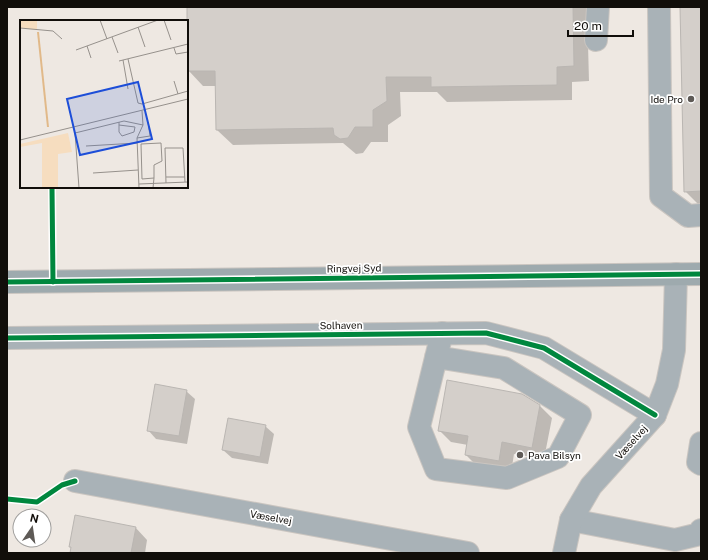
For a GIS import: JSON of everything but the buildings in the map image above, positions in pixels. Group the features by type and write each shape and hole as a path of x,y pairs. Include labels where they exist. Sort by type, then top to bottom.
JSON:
{"main road":[{"name":"Ringvej Syd","path":"7,282 701,274"}],"street":[{"path":"596,40 598,7"},
{"path":"659,7 661,196 688,216 701,215"},
{"name":"Væselvej","path":"564,553 571,520 591,486 655,415 667,384 674,350 676,274"},
{"path":"436,358 504,368 580,416 558,457 507,478 436,469 419,427 442,333"},
{"name":"Solhaven","path":"7,338 486,333 544,348 655,415"},
{"path":"701,443 698,462 701,464"},
{"name":"Væselvej","path":"75,481 468,553"},
{"path":"571,520 674,540 700,534 701,530"}],"cycle path":[{"path":"52,188 53,282"},
{"path":"7,282 701,274"},
{"path":"7,338 486,333 544,348 655,415"},
{"path":"7,499 37,502 62,485 75,481"}],"place":[{"name":"Ide Pro","path":"691,99"},
{"name":"Pava Bilsyn","path":"520,455"}]}
